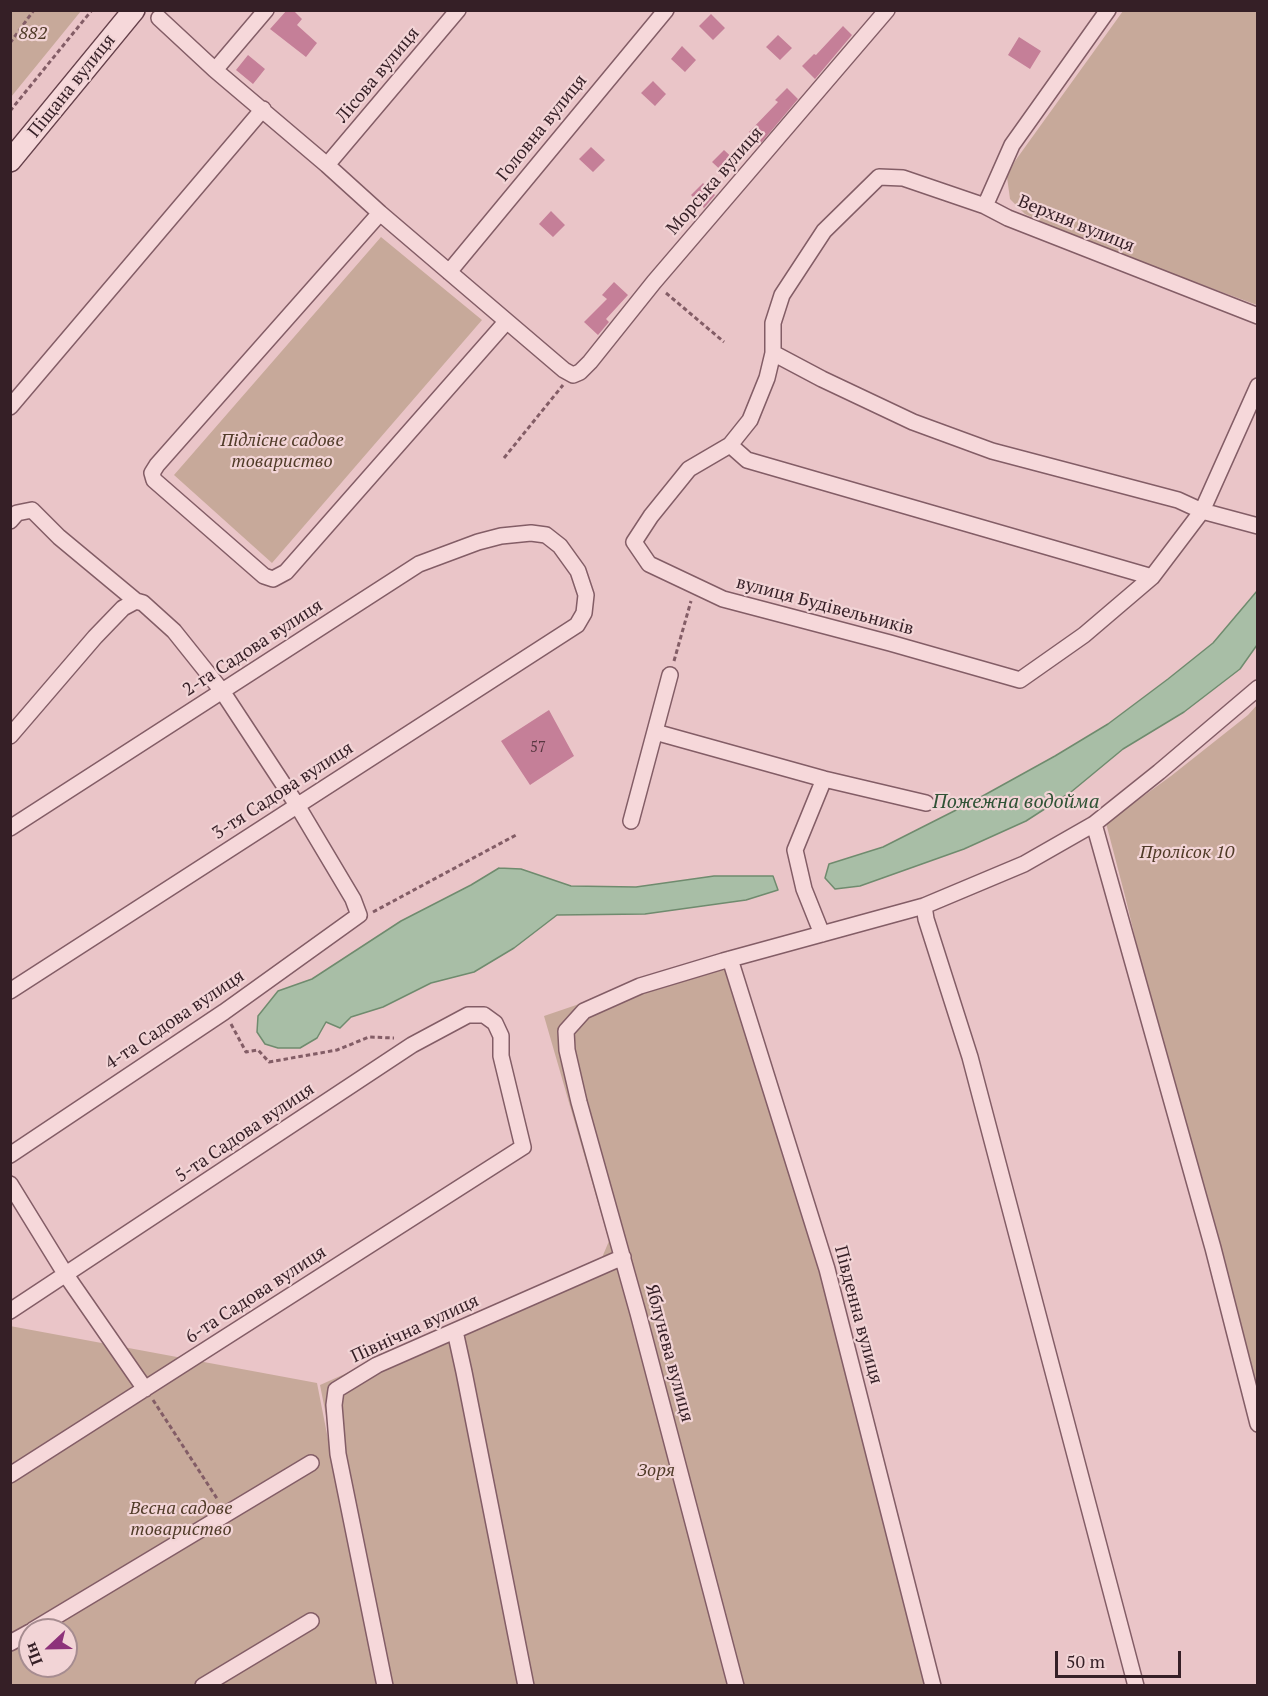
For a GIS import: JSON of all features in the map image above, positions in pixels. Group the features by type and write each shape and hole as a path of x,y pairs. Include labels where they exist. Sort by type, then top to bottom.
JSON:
{"street":[{"name":"Піщана вулиця","path":"10,161 134,10"},
{"path":"215,70 266,10"},
{"name":"Лісова вулиця","path":"327,165 458,10"},
{"name":"Головна вулиця","path":"449,272 666,10"},
{"name":"Морська вулиця","path":"573,375 580,372 590,362 654,282 887,10"},
{"path":"985,206 1012,145 1108,10"},
{"path":"159,18 215,70 506,322 573,375"},
{"path":"10,407 263,110"},
{"name":"Верхня вулиця","path":"773,353 773,323 782,295 824,231 879,177 903,178 985,206 1008,218 1257,316"},
{"path":"380,213 152,473 154,480 264,576 273,579 286,572 506,322"},
{"path":"1257,386 1202,510 1152,577 747,460 730,445 750,420 767,378 773,353 913,422 992,451 1178,500 1202,510 1257,526"},
{"name":"вулиця Будівельників","path":"730,445 689,470 651,516 634,542 649,564 723,599 1020,680 1084,635 1152,577"},
{"path":"10,521 17,513 32,510 59,537 136,601 144,603 174,631 222,691 297,805 353,899 359,915"},
{"name":"3-тя Садова вулиця","path":"10,991 577,625 584,613 586,595 578,571 561,546 546,535 531,533"},
{"name":"2-га Садова вулиця","path":"10,828 419,564 478,542 501,536 531,533"},
{"path":"10,736 94,637 123,608 136,601"},
{"path":"631,821 670,675"},
{"path":"730,959 924,906 1024,864 1094,824 1257,688"},
{"path":"655,732 824,779 926,803"},
{"path":"822,934 804,889 795,850 824,779"},
{"path":"1094,824 1213,1248 1257,1424"},
{"path":"924,906 970,1057 1136,1686"},
{"name":"4-та Садова вулиця","path":"10,1155 224,1012 359,915"},
{"name":"Яблунева вулиця","path":"730,959 640,986 584,1011 566,1031 567,1050 579,1102 623,1257 736,1686"},
{"name":"Південна вулиця","path":"730,959 827,1269 933,1686"},
{"name":"5-та Садова вулиця","path":"10,1311 412,1045 468,1015 484,1015 495,1023 501,1036 501,1056 523,1147"},
{"name":"6-та Садова вулиця","path":"10,1475 523,1147"},
{"path":"10,1184 66,1275 145,1389"},
{"name":"Північна вулиця","path":"385,1686 338,1454 335,1423 336,1390 377,1365 623,1257"},
{"path":"455,1331 526,1686"},
{"path":"53,1618 311,1463"},
{"path":"203,1686 311,1621"}],"path":[{"path":"10,43 34,10"},
{"path":"10,111 92,10"},
{"path":"654,282 724,342"},
{"path":"504,458 565,381 573,375"},
{"path":"670,675 695,586"},
{"path":"359,915 373,912 516,835"},
{"path":"224,1012 246,1052 258,1050 269,1062 337,1050 369,1037 405,1040 412,1045"},
{"path":"145,1389 227,1514"}],"green space":[{"name":"882","path":"10,11 81,11 11,97"},
{"path":"1123,11 1257,11 1257,305 1080,240 1025,214 1010,199 1007,177 1015,161"},
{"name":"Підлісне садове товариство","path":"381,237 482,320 272,563 174,475"},
{"name":"Пролісок 10","path":"1257,705 1257,1408 1106,823 1171,776 1248,715"},
{"name":"Зоря","path":"735,951 939,1685 379,1685 320,1385 601,1260 609,1241 544,1016"},
{"name":"Весна садове товариство","path":"10,1326 317,1383 376,1685 11,1685"}],"water":[{"name":"Пожежна водойма","path":"1257,591 1257,645 1240,669 1184,712 1123,749 1071,792 1026,821 964,849 860,886 835,889 825,878 829,864 883,847 970,803 1108,724 1213,643"},
{"path":"499,868 521,869 571,886 636,887 714,876 773,876 778,890 746,900 645,914 557,915 514,948 474,972 431,983 383,1007 351,1017 340,1028 326,1022 317,1038 300,1048 278,1048 265,1044 257,1032 258,1016 278,991 312,979 401,921"}],"building":[{"path":"287,10 293,10 302,19 297,25 317,43 306,57 270,29"},
{"path":"711,14 725,28 713,40 699,26"},
{"path":"843,26 852,35 815,79 802,66 814,54 816,55"},
{"path":"778,35 792,48 780,60 766,47"},
{"path":"1019,37 1041,51 1030,69 1008,55"},
{"path":"682,46 696,60 685,72 671,59"},
{"path":"248,55 265,69 253,84 236,70"},
{"path":"653,81 666,94 655,106 641,93"},
{"path":"787,88 798,99 761,143 749,132 778,102 775,100"},
{"path":"591,147 605,160 593,172 579,159"},
{"path":"724,150 738,163 726,175 712,162"},
{"path":"703,183 715,195 704,208 691,195"},
{"path":"551,211 565,225 553,237 539,224"},
{"path":"614,282 628,295 606,319 609,322 598,335 584,322 607,299 602,295"},
{"path":"549,710 574,756 530,785 501,741"}]}
